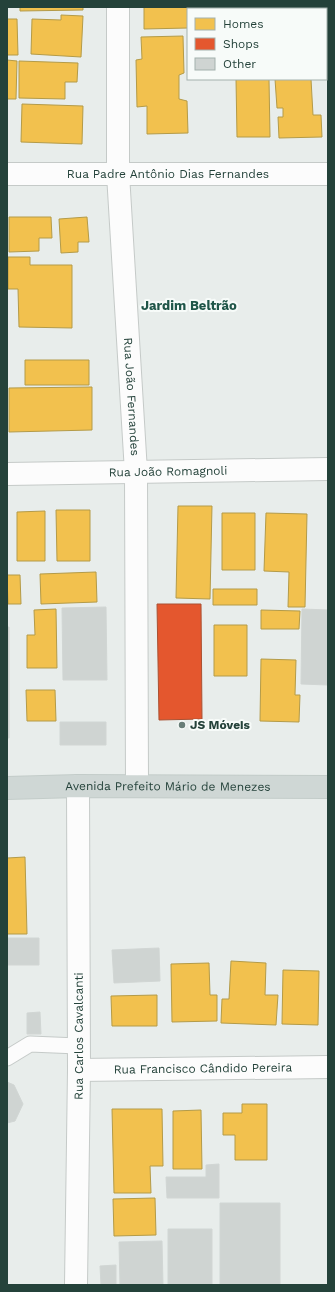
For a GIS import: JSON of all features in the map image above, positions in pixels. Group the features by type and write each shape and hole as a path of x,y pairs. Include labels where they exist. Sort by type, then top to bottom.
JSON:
{"main road":[{"name":"Avenida Prefeito Mário de Menezes","path":"7,788 78,786 328,787"}],"street":[{"name":"Rua João Fernandes","path":"118,7 118,174 136,472 137,786"},
{"name":"Rua Padre Antônio Dias Fernandes","path":"7,174 328,174"},
{"name":"Rua João Romagnoli","path":"7,474 328,469"},
{"name":"Rua Carlos Cavalcanti","path":"76,1285 79,1070 78,786"},
{"name":"Rua Francisco Cândido Pereira","path":"79,1070 328,1067"}],"lane":[{"path":"7,1058 30,1044 78,1046"}],"building: Homes":[{"path":"20,7 83,7 83,10 20,11"},
{"path":"144,7 191,7 187,8 187,28 144,29"},
{"path":"208,7 227,7 227,8"},
{"path":"61,15 83,16 81,57 31,54 32,19 61,20"},
{"path":"7,19 17,19 18,55 7,55"},
{"path":"183,36 184,73 179,75 179,99 187,101 188,133 147,134 147,106 137,107 136,60 142,59 141,37"},
{"path":"7,60 17,61 16,99 7,99"},
{"path":"19,61 78,63 77,82 65,82 65,99 19,98"},
{"path":"236,80 269,80 270,137 237,137"},
{"path":"275,80 311,80 313,115 321,115 322,137 279,138 278,117 283,117 283,108 277,108"},
{"path":"22,104 83,106 82,144 21,142"},
{"path":"9,217 51,217 52,238 39,238 39,251 9,252"},
{"path":"87,217 89,242 78,242 78,252 61,253 59,219"},
{"path":"8,257 30,257 30,265 72,265 72,328 19,327 18,289 8,289"},
{"path":"25,360 89,360 89,385 25,385"},
{"path":"92,387 92,430 9,432 9,388"},
{"path":"178,506 212,506 210,599 176,598"},
{"path":"56,510 90,510 90,561 57,561"},
{"path":"45,511 45,561 17,561 17,512"},
{"path":"222,513 255,513 255,570 222,570"},
{"path":"266,513 307,514 305,607 288,607 289,572 264,571"},
{"path":"96,572 97,602 41,604 40,574"},
{"path":"7,575 20,575 21,604 8,604"},
{"path":"213,589 257,589 257,605 213,605"},
{"path":"56,609 57,668 27,668 27,635 35,635 34,610"},
{"path":"261,610 300,611 299,629 261,629"},
{"path":"214,625 247,625 247,676 214,676"},
{"path":"261,659 296,660 295,695 300,695 299,722 260,721"},
{"path":"26,690 55,690 56,721 27,721"},
{"path":"25,857 27,934 7,934 7,858"},
{"path":"231,961 266,963 265,995 278,995 276,1025 221,1023 222,999 229,999"},
{"path":"209,963 210,995 217,995 217,1021 172,1022 171,964"},
{"path":"283,970 319,971 318,1025 282,1024"},
{"path":"157,995 157,1026 112,1026 111,996"},
{"path":"242,1104 267,1104 267,1160 235,1160 235,1135 223,1135 223,1113 242,1113"},
{"path":"112,1109 162,1109 163,1166 150,1166 151,1193 114,1193"},
{"path":"201,1110 202,1169 173,1169 173,1111"},
{"path":"155,1198 156,1235 114,1236 113,1199"}],"building: Shops":[{"path":"157,604 201,604 202,719 159,720"}],"building: Other":[{"path":"106,607 107,680 63,680 62,608"},
{"path":"302,609 328,610 328,685 301,684"},
{"path":"7,627 9,627 9,738 7,738"},
{"path":"60,722 106,722 106,745 60,745"},
{"path":"7,938 39,938 39,965 7,965"},
{"path":"159,948 160,981 114,983 112,950"},
{"path":"40,1012 41,1034 27,1034 27,1013"},
{"path":"7,1082 14,1085 23,1104 15,1121 7,1123"},
{"path":"219,1164 219,1198 167,1198 166,1177 206,1177 206,1165"},
{"path":"220,1203 280,1203 280,1285 220,1285"},
{"path":"168,1229 212,1229 212,1285 168,1285"},
{"path":"162,1241 163,1285 120,1285 119,1242"},
{"path":"116,1265 116,1285 101,1285 100,1266"}],"place":[{"name":"JS Móveis","path":"182,725"}],"district":[{"name":"Jardim Beltrão","path":"189,305"}]}
